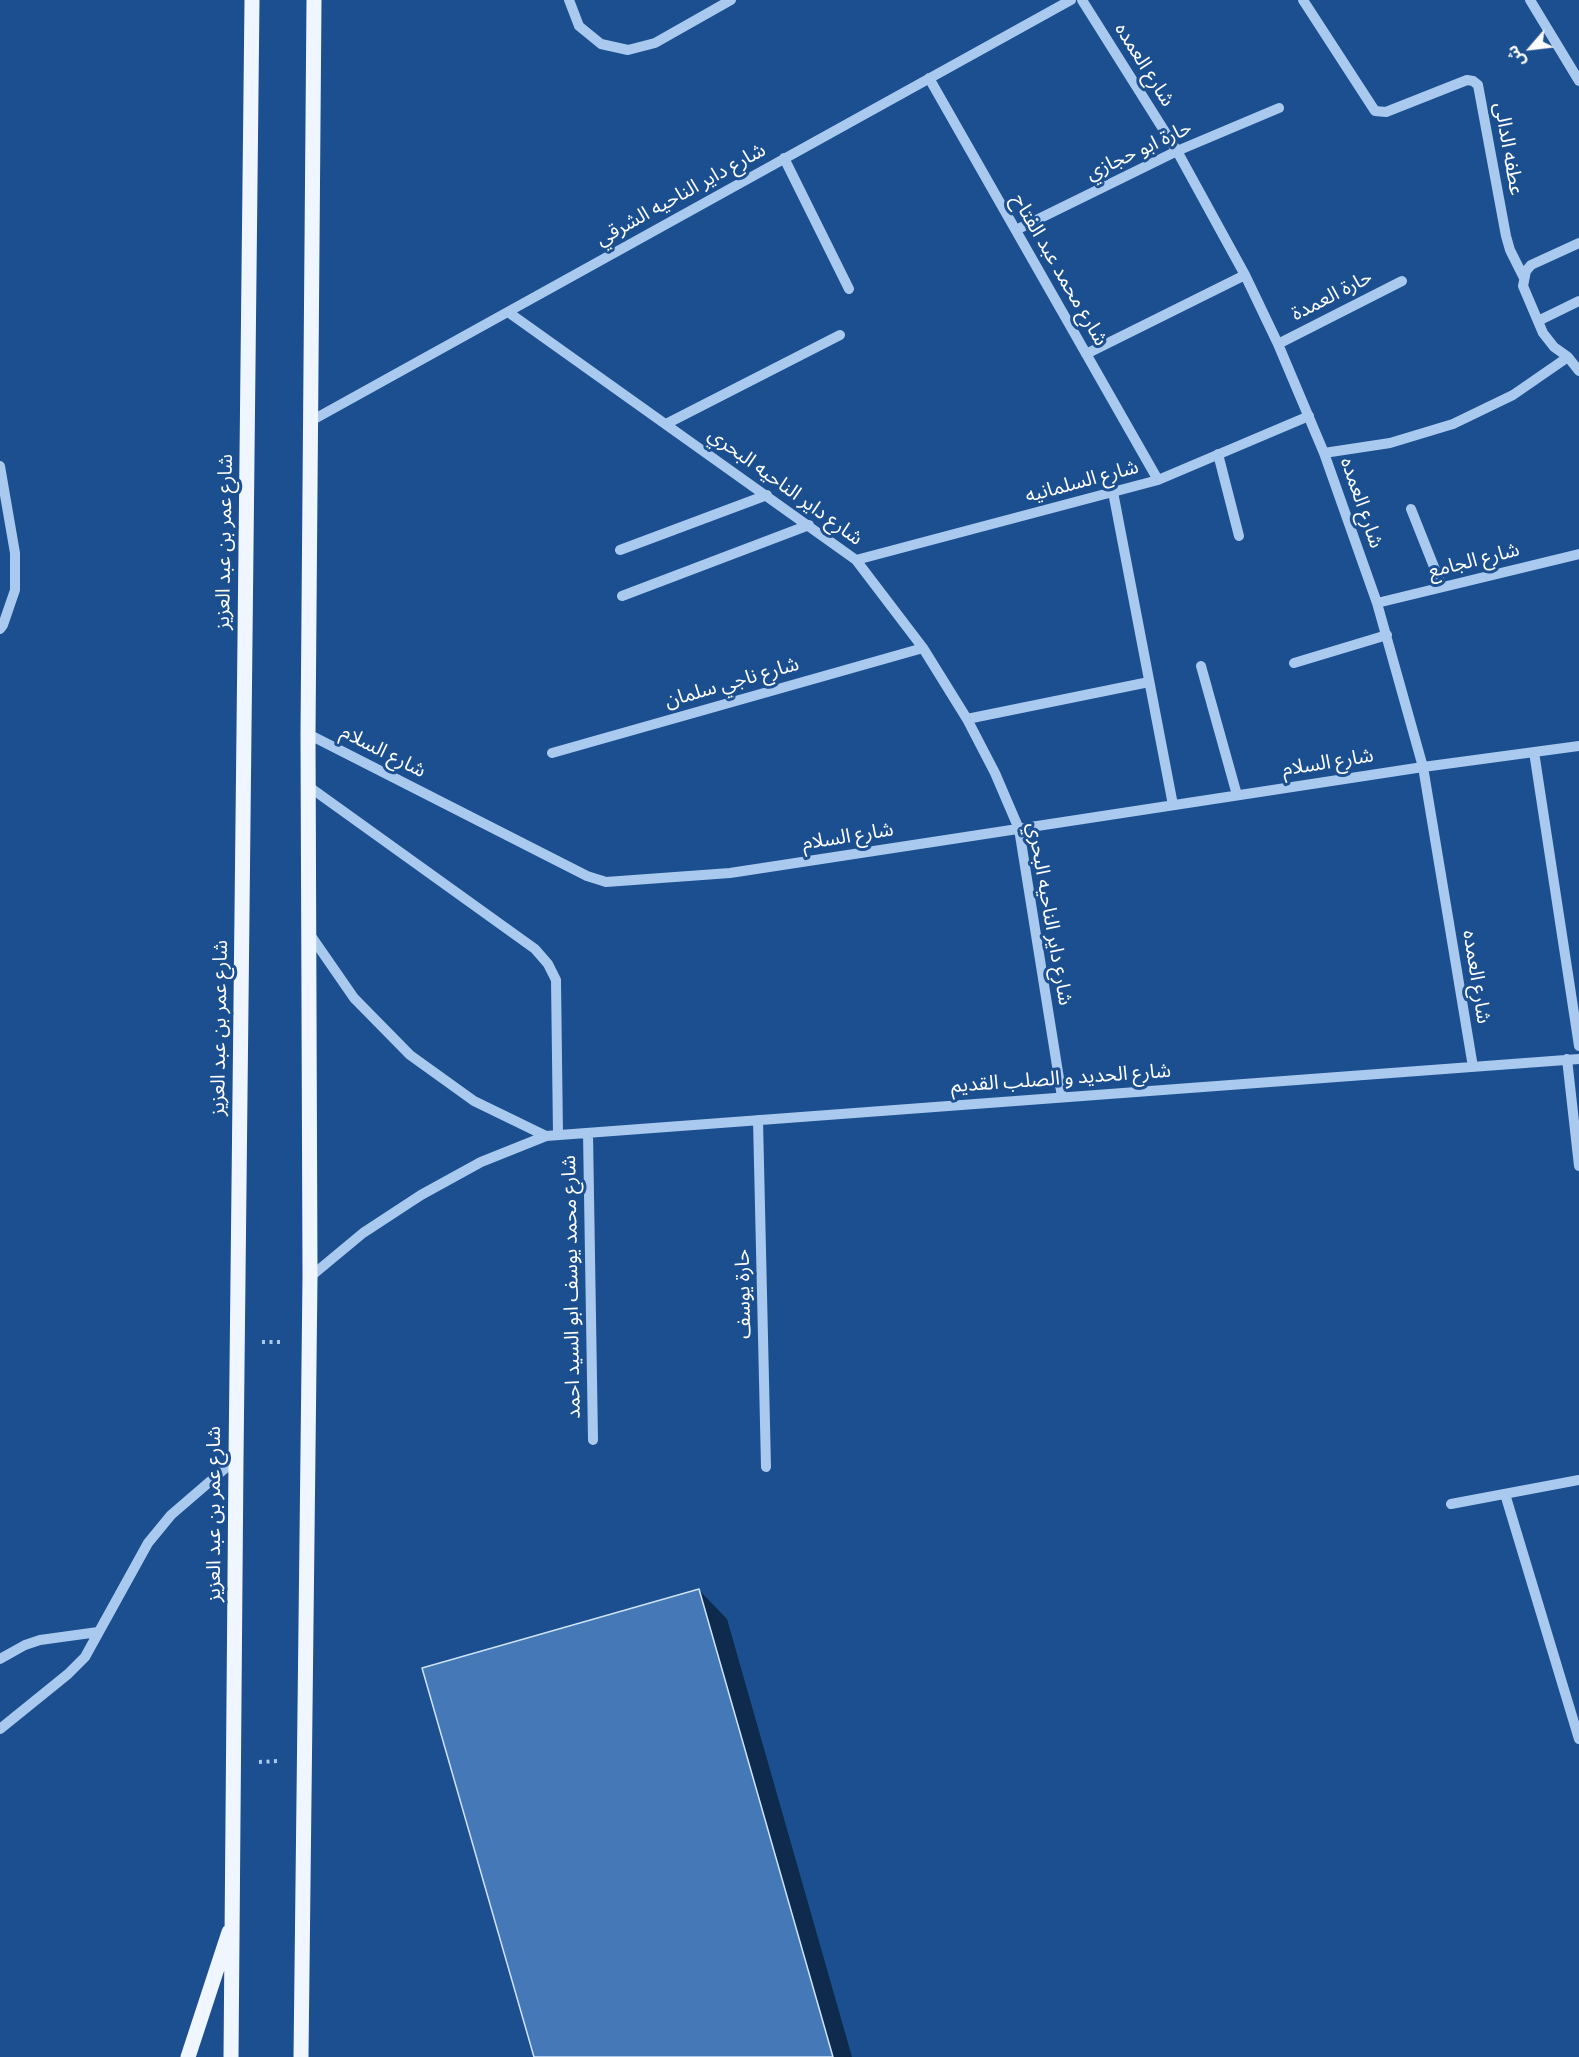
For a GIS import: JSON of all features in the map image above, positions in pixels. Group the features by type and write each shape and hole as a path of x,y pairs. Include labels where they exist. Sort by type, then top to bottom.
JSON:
{"main road":[{"name":"شارع عمر بن عبد العزيز","path":"231,2057 252,0"},
{"path":"301,2057 310,1277 308,734 314,0"},
{"path":"188,2057 234,1918"}],"street":[{"path":"569,0 579,26 601,44 628,50 655,43 731,0"},
{"name":"شارع داير الناحيه الشرقي","path":"309,422 1071,0"},
{"name":"شارع العمده","path":"1083,0 1177,151 1245,275 1278,344 1324,453 1377,603 1423,767 1473,1067"},
{"name":"عطفه الدالى","path":"1303,0 1375,111 1386,112 1467,80 1478,85 1506,236 1513,257 1524,278"},
{"path":"1530,0 1579,81"},
{"name":"شارع محمد عبد الفتاح","path":"929,78 1158,480"},
{"name":"حارة ابو حجازي","path":"1016,230 1177,151 1279,108"},
{"path":"784,158 849,289"},
{"path":"1579,243 1531,265 1524,278 1523,286 1543,333 1554,347 1568,357 1579,370"},
{"path":"1086,354 1245,275"},
{"name":"حارة العمدة","path":"1278,344 1402,281"},
{"path":"1538,321 1579,301"},
{"name":"شارع داير الناحيه البحري","path":"508,312 856,560 923,648 967,719 995,773 1019,829 1062,1097"},
{"path":"666,424 840,335"},
{"path":"1324,453 1390,443 1453,424 1513,395 1568,357"},
{"name":"شارع السلمانيه","path":"856,560 1158,480 1309,416"},
{"path":"1218,454 1239,536"},
{"path":"0,466 15,553 15,590 0,629"},
{"path":"1113,492 1173,805"},
{"path":"620,550 767,495"},
{"path":"1411,509 1442,587"},
{"path":"622,596 809,525"},
{"name":"شارع الجامع","path":"1377,603 1579,554"},
{"path":"1294,663 1387,635"},
{"name":"شارع ناجي سلمان","path":"552,753 923,648"},
{"path":"1201,666 1237,795"},
{"path":"967,719 1149,682"},
{"name":"شارع السلام","path":"308,734 587,876 606,882 730,873 1423,767 1579,746"},
{"path":"1534,752 1579,1046"},
{"path":"308,786 535,949 548,963 556,980 558,1135"},
{"path":"309,933 354,998 410,1055 474,1101 546,1136"},
{"path":"1567,1059 1579,1166"},
{"name":"شارع الحديد و الصلب القديم","path":"310,1277 363,1233 421,1195 482,1162 546,1136 1579,1059"},
{"name":"حارة يوسف","path":"758,1120 766,1467"},
{"name":"شارع محمد يوسف ابو السيد احمد","path":"588,1133 593,1440"},
{"path":"0,1729 68,1674 84,1657 148,1543 171,1515 236,1460"},
{"path":"1451,1504 1579,1480"},
{"path":"1505,1494 1579,1739"},
{"path":"0,1659 25,1645 40,1640 98,1632"}],"path":[{"path":"238,1342 309,1341"},
{"path":"235,1763 304,1760"}],"building":[{"path":"699,1589 833,2057 534,2057 422,1668"}]}
